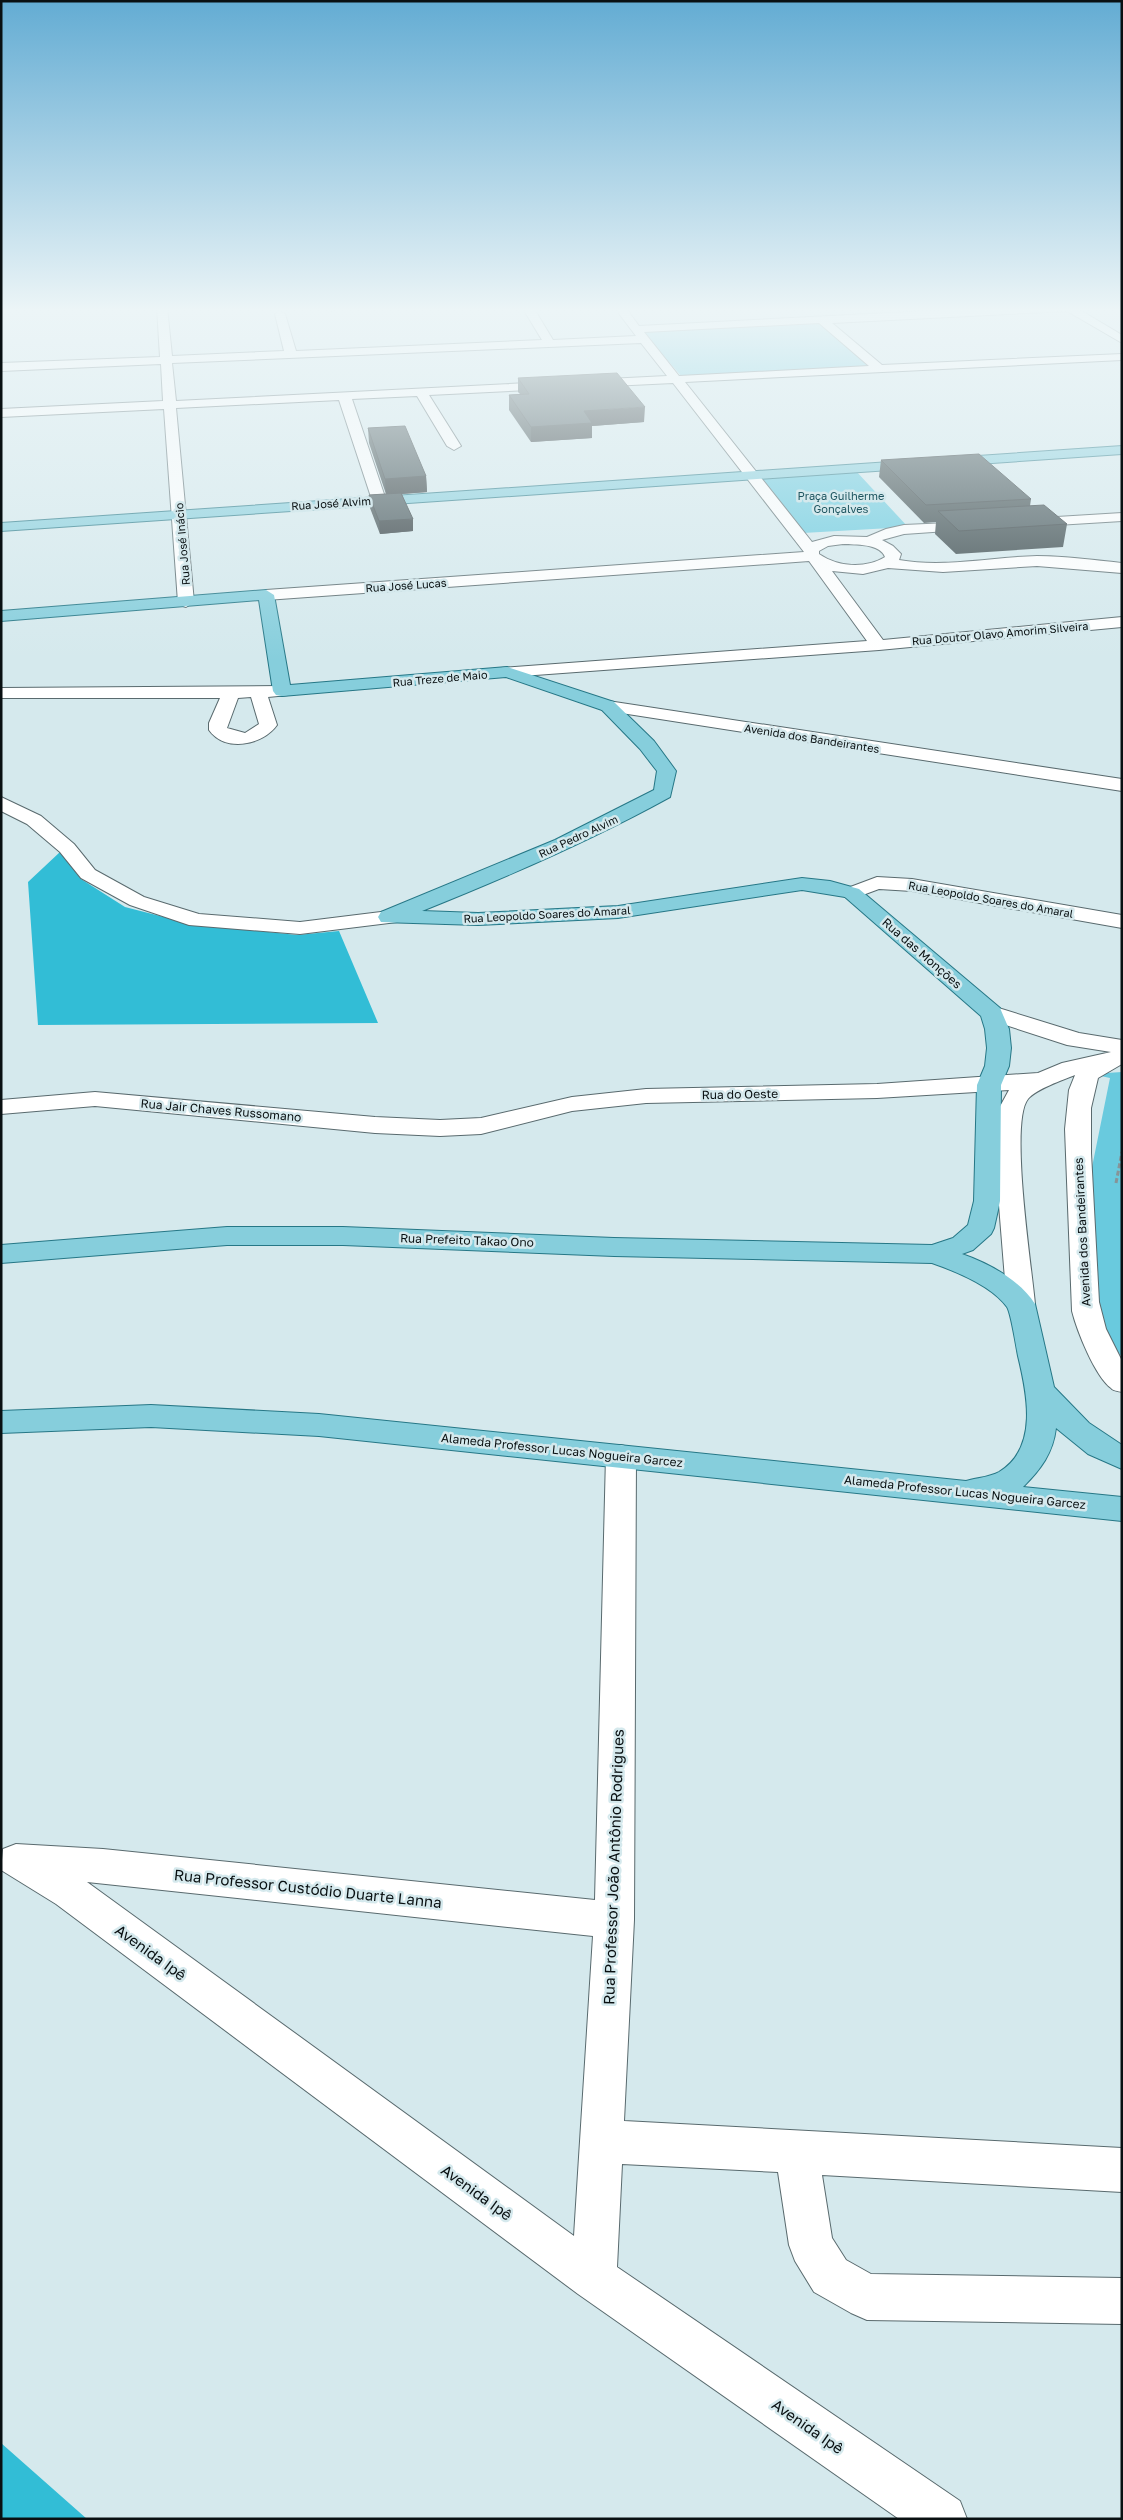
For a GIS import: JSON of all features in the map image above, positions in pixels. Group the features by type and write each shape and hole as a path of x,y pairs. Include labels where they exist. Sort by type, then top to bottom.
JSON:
{"main road":[{"name":"Rua José Alvim","path":"1,527 1122,450"},
{"name":"Rua José Lucas","path":"1,616 266,595"},
{"path":"266,595 282,691"},
{"name":"Rua Treze de Maio","path":"282,691 507,672"},
{"name":"Avenida dos Bandeirantes","path":"507,672 608,706"},
{"name":"Rua Pedro Alvim","path":"389,917 516,866 631,812 663,793 667,771 647,745 608,706"},
{"name":"Rua Leopoldo Soares do Amaral","path":"389,917 478,919 618,912 802,884 852,893"},
{"name":"Rua das Monções","path":"852,893 992,1012"},
{"path":"934,1254 963,1244 981,1228 987,1201 989,1085 997,1066 999,1048 997,1029 992,1012"},
{"name":"Rua Prefeito Takao Ono","path":"1,1254 227,1236 343,1236 614,1246 934,1254"},
{"path":"934,1254 970,1266 993,1280 1021,1304 1026,1334 1042,1392 1042,1429 1035,1455 1011,1479 968,1492"},
{"path":"1042,1392 1074,1429 1112,1455 1122,1458"},
{"name":"Alameda Professor Lucas Nogueira Garcez","path":"1,1422 151,1416 319,1425 1122,1508"}],"street":[{"name":"Rua José Inácio","path":"172,425 186,602"},
{"path":"354,425 379,500"},
{"path":"441,425 454,446"},
{"path":"711,425 879,645"},
{"path":"1005,524 1122,517"},
{"path":"868,542 878,535 898,530 986,525"},
{"path":"813,556 814,547 831,541 868,542 889,549 893,554 892,559 887,563"},
{"path":"813,556 837,567 865,568"},
{"name":"Rua José Lucas","path":"266,595 813,556"},
{"path":"837,588 837,581 843,575 887,563 920,568 1038,562 1079,563 1122,568"},
{"name":"Rua Doutor Olavo Amorim Silveira","path":"879,645 1122,622"},
{"name":"Rua Treze de Maio","path":"507,672 879,645"},
{"name":"Rua Treze de Maio","path":"1,693 258,693 282,691"},
{"path":"231,693 218,723 218,730 225,735 236,738 259,734 268,725 258,693"},
{"name":"Avenida dos Bandeirantes","path":"608,706 1122,785"},
{"name":"Rua Leopoldo Soares do Amaral","path":"1,803 34,820 67,848 88,874 136,901 197,920 300,928 389,917"},
{"name":"Rua Leopoldo Soares do Amaral","path":"852,893 877,883 912,884 1122,922"},
{"path":"992,1012 1119,1054"},
{"path":"1021,1304 1007,1143 1009,1112 1018,1094 1042,1080 1071,1068 1119,1054"},
{"name":"Avenida dos Bandeirantes","path":"1119,1054 1086,1076 1079,1096 1077,1174 1082,1203 1086,1311 1093,1332 1117,1377 1122,1382"},
{"name":"Rua do Oeste","path":"440,1128 481,1126 572,1104 646,1096 877,1091 1042,1080"},
{"name":"Rua Jair Chaves Russomano","path":"1,1107 95,1099 375,1125 440,1128"},
{"name":"Rua Professor João Antônio Rodrigues","path":"594,2278 614,1920 621,1456"},
{"name":"Rua Professor Custódio Duarte Lanna","path":"8,1861 103,1866 614,1920"},
{"name":"Avenida Ipê","path":"8,1861 70,1892 594,2278 942,2519"},
{"path":"602,2141 1122,2170"},
{"path":"796,2152 812,2245 830,2276 867,2297 1122,2301"}],"green space":[{"name":"Praça Guilherme Gonçalves","path":"856,471 908,527 803,533 758,477"},
{"path":"1122,1072 1122,1357 1093,1320 1089,1182 1110,1078 1091,1074"}],"shaded area":[{"path":"60,852 81,879 125,907 191,924 297,935 339,931 378,1023 38,1025 28,882"},
{"path":"1,2443 87,2519 1,2519"}],"building":[{"path":"529,425 568,425 531,427"},
{"path":"405,426 426,476 385,479 368,428"},
{"path":"979,454 1031,499 926,505 881,460"},
{"path":"401,493 413,519 379,521 369,495"},
{"path":"1044,505 1067,524 959,531 938,511"}]}
